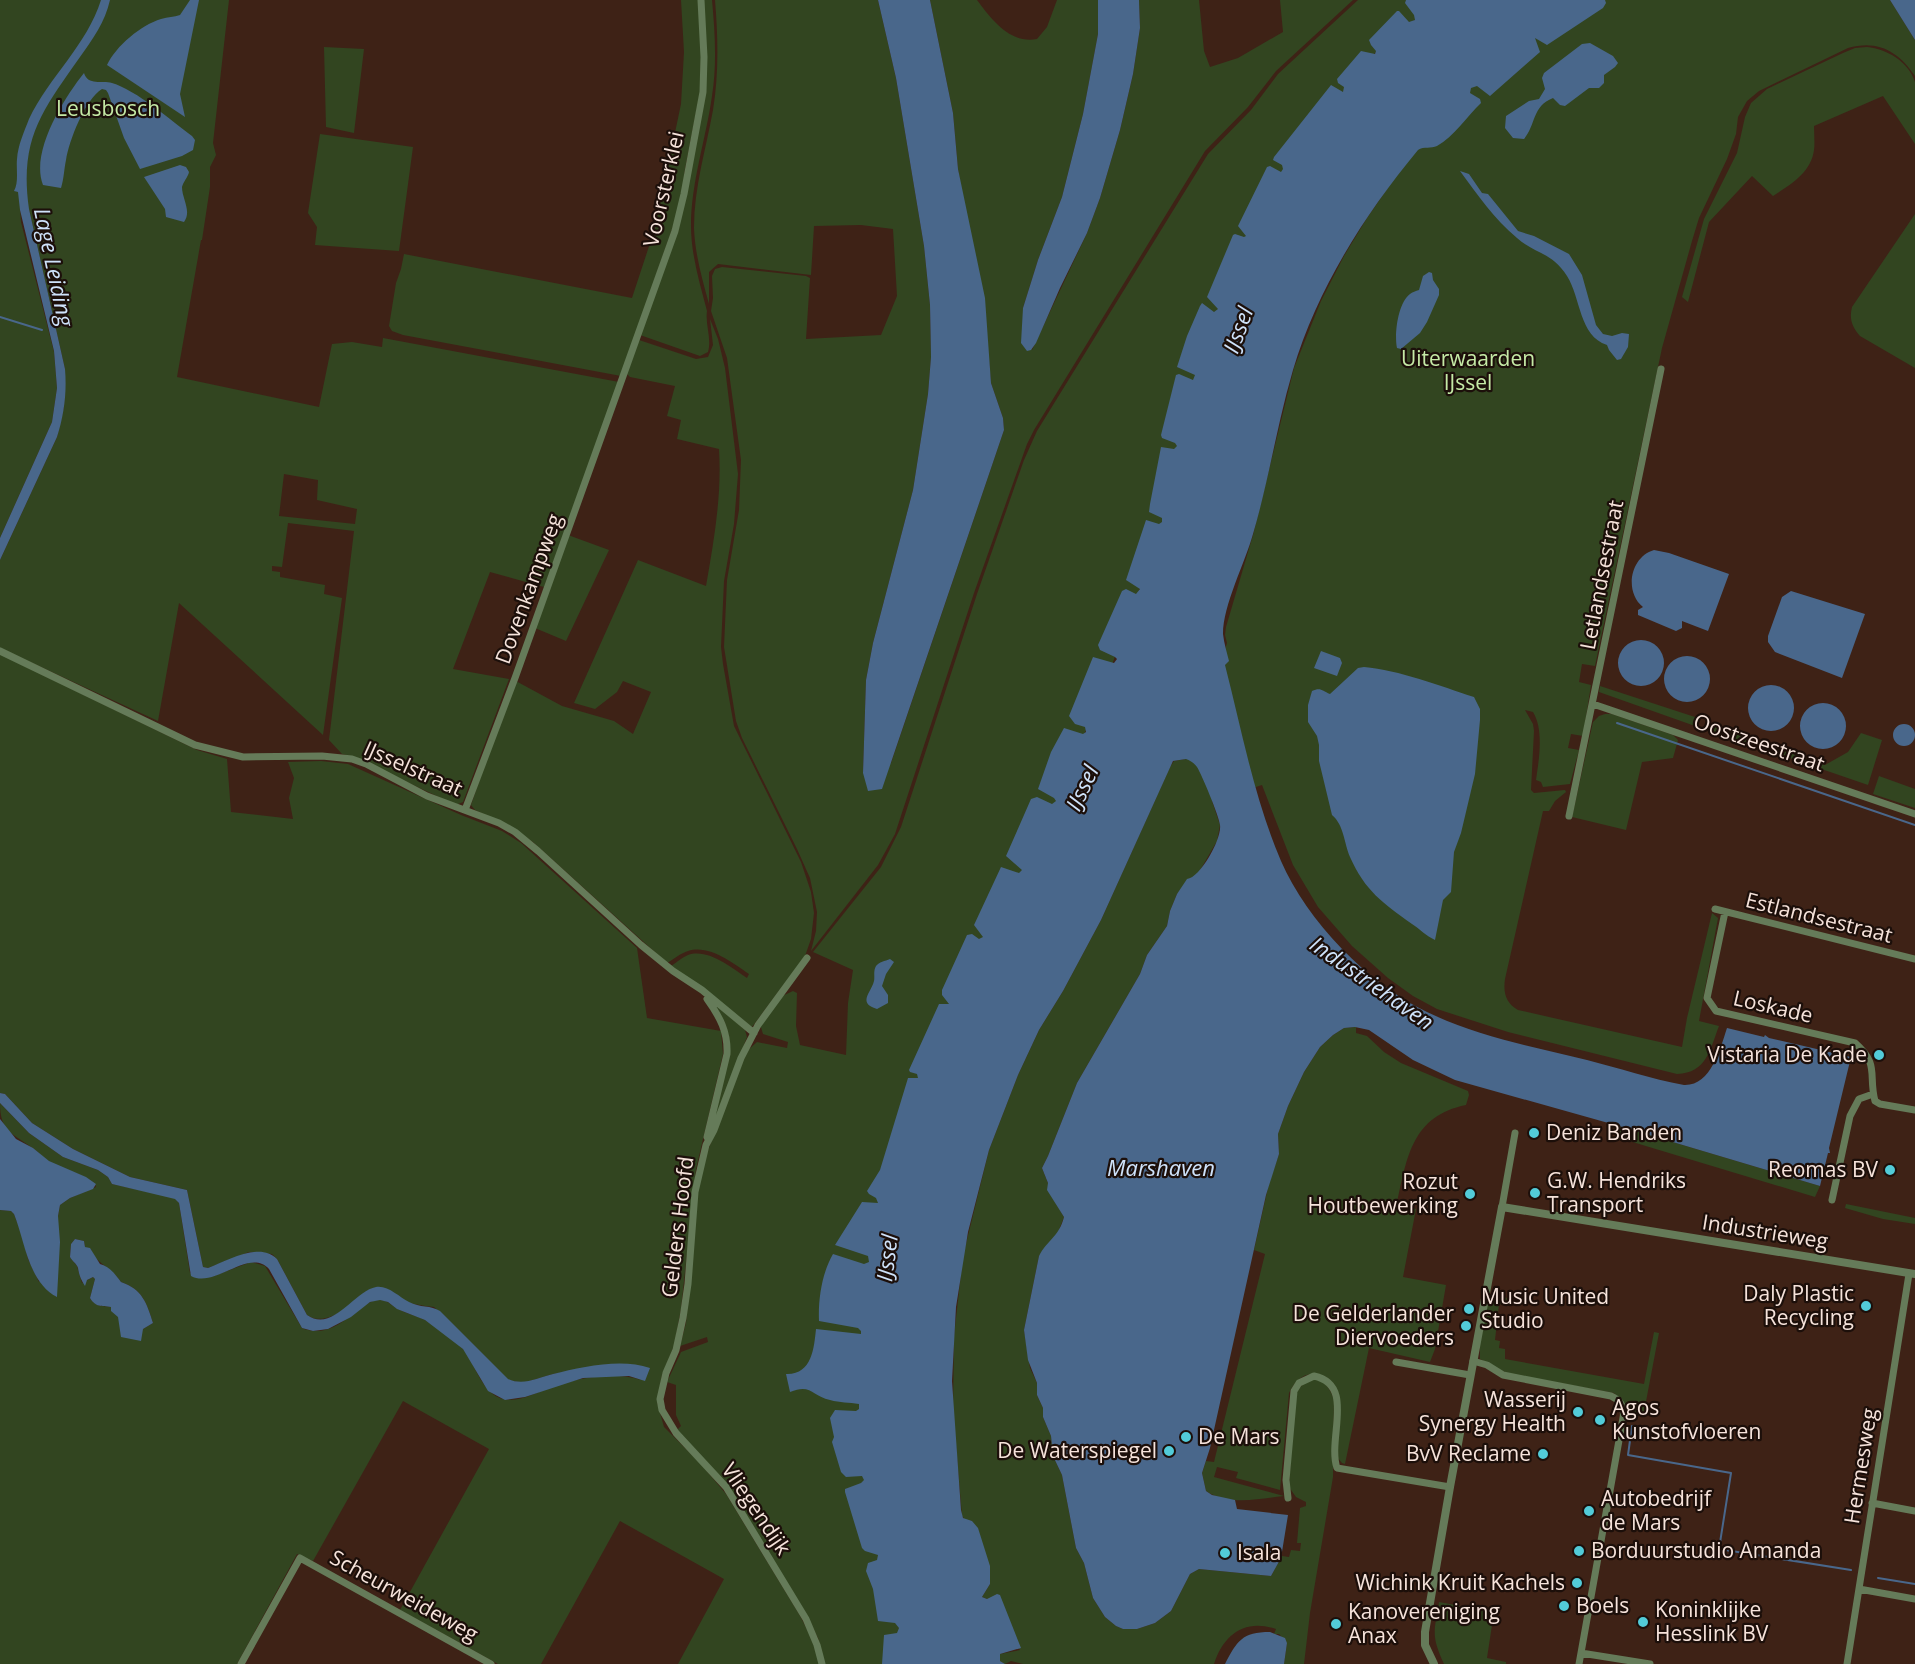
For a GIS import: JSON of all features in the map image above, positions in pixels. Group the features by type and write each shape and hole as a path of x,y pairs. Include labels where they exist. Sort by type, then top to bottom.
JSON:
{"street":[{"name":"Voorsterklei","path":"622,379 680,213 703,92 701,0"},
{"name":"Letlandsestraat","path":"1569,816 1661,369"},
{"name":"Dovenkampweg","path":"465,810 515,678 622,379"},
{"name":"IJsselstraat","path":"0,651 195,745 243,757 322,756 352,759 427,796 499,823 515,832 641,945 673,971 702,990 754,1033"},
{"name":"Oostzeestraat","path":"1593,704 1915,814"},
{"name":"Estlandsestraat","path":"1714,909 1915,959"},
{"name":"Loskade","path":"1725,912 1707,998 1709,1003 1716,1011 1855,1043 1869,1057 1873,1094"},
{"name":"Gelders Hoofd","path":"664,1379 676,1350 683,1318 695,1192 706,1145 714,1130 741,1058 761,1020 807,958"},
{"name":"IJsselstraat","path":"702,990 725,1030 727,1045 727,1054 706,1145"},
{"path":"1832,1200 1850,1116 1859,1099 1873,1094 1875,1101 1880,1104 1915,1110"},
{"path":"1434,1664 1425,1645 1425,1632 1515,1133"},
{"name":"Industrieweg","path":"1502,1207 1912,1274"},
{"name":"Hermesweg","path":"1847,1664 1872,1503 1912,1274"},
{"path":"1473,1361 1487,1365 1503,1375 1611,1396 1622,1406 1623,1418 1579,1664"},
{"path":"1396,1362 1470,1375"},
{"path":"1288,1498 1286,1480 1294,1392 1299,1383 1314,1376 1329,1381 1334,1388 1337,1400 1334,1458 1337,1468 1450,1486"},
{"name":"Vliegendijk","path":"664,1379 661,1405 666,1420 726,1487 806,1619 822,1664"},
{"path":"1872,1503 1915,1511"},
{"name":"Scheurweideweg","path":"241,1664 300,1558 491,1664"},
{"path":"1859,1589 1915,1599"},
{"path":"1581,1653 1650,1664"}],"green space":[{"name":"Leusbosch","path":"0,0 229,0 213,143 216,155 210,167 210,187 202,240 177,377 319,407 332,344 352,342 382,347 383,338 619,382 544,587 490,572 453,669 509,679 463,802 456,805 351,756 342,754 329,740 354,531 288,523 282,567 272,566 272,571 280,572 280,577 325,585 324,594 342,598 323,735 179,603 158,721 0,648 0,560 57,437 64,407 65,369 29,210 20,208 21,222 54,352 57,388 52,422 0,538","holes":["284,474 318,480 317,500 357,509 355,524 279,516"]},
{"path":"681,0 699,0 702,29 700,92 678,212 621,376 403,335 392,331 389,326 396,283 404,254 632,298 655,228 681,104 684,52"},
{"path":"703,0 712,0 715,60 714,84 696,177 691,226 696,269 707,311 708,352 700,356 640,335 677,232 703,105"},
{"path":"715,0 878,0 896,78 924,246 930,305 931,357 928,394 913,490 873,643 866,680 863,773 891,763 1004,430 1003,418 991,383 988,350 958,169 953,113 930,0 977,0 1002,29 1027,40 1037,39 1047,27 1057,0 1098,0 1098,34 1083,114 1062,197 1023,308 1032,350 1087,233 1100,198 1120,130 1133,74 1140,28 1139,0 1199,0 1204,51 1210,67 1238,58 1283,32 1280,0 1353,0 1276,71 1248,107 1205,151 1034,430 974,593 895,834 878,865 811,951 816,931 817,912 810,878 742,738 736,721 724,647 727,580 739,510 741,460 727,358 711,311 712,276 715,269 722,267 806,276 810,278 806,339 881,335 897,296 893,229 861,225 814,226 811,275 718,264 709,272 709,304 697,257 694,228 698,183 713,110 716,82"},
{"path":"1358,0 1439,0 1375,53 1345,90 1164,521 1113,662 1056,805 988,942 913,1664 825,1664 818,1638 811,1624 716,1472 677,1430 681,1426 676,1415 676,1385 667,1382 681,1352 708,1342 707,1337 680,1346 686,1323 699,1179 705,1158 747,1051 757,1042 787,1048 788,1042 763,1034 760,1024 780,997 793,991 797,993 796,1026 800,1045 846,1055 848,1003 853,970 813,952 881,867 901,827 977,594 1024,460 1037,431 1208,154 1251,110 1278,74"},
{"name":"Uiterwaarden IJssel","path":"1583,0 1890,0 1915,40 1915,76 1895,54 1869,45 1859,46 1848,48 1759,91 1747,101 1738,117 1736,134 1727,159 1699,218 1662,348 1595,666 1582,664 1579,682 1591,685 1583,736 1571,734 1568,748 1579,750 1570,784 1543,787 1541,782 1536,780 1540,745 1539,727 1533,712 1525,710 1533,724 1534,731 1531,790 1534,793 1565,790 1566,792 1555,801 1549,811 1543,811 1505,979 1504,989 1508,1001 1518,1010 1682,1047 1712,913 1718,918 1699,1021 1719,1026 1710,1051 1701,1064 1687,1073 1677,1074 1508,1032 1437,1009 1413,996 1388,978 1352,946 1318,907 1293,865 1262,785 1212,801 1220,825 1217,841 1199,872 1177,894 1167,926 1147,955 1140,974 1077,1083 1042,1168 1048,1183 1048,1190 1064,1217 1057,1235 1039,1256 1024,1330 1030,1368 1037,1383 1037,1395 1051,1436 1053,1456 1062,1475 1076,1548 1084,1563 1093,1598 1105,1617 1123,1629 1137,1629 1155,1623 1171,1611 1190,1574 1199,1569 1271,1576 1282,1556 1289,1557 1291,1550 1300,1551 1301,1543 1297,1543 1300,1508 1306,1506 1306,1502 1296,1497 1289,1487 1295,1394 1300,1387 1311,1380 1317,1379 1326,1385 1334,1400 1333,1477 1310,1613 1304,1664 1284,1664 1287,1643 1279,1634 1274,1634 1276,1629 1254,1626 1229,1637 1214,1664 1023,1664 1011,1661 1005,1664 1000,1661 1000,1654 1020,1650 987,1599 982,1597 990,1584 972,1521 965,1520 962,1516 953,1410 954,1336 963,1256 989,1150 1018,1075 1039,1030 1101,920 1170,767 1174,761 1191,758 1227,643 1226,627 1253,535 1294,368 1321,301 1344,256 1394,179 1468,86"},
{"path":"324,47 364,49 354,133 326,127"},
{"path":"1867,47 1882,50 1896,58 1908,68 1912,75 1915,82 1915,144 1883,96 1814,126 1812,158 1799,178 1773,196 1752,176 1709,222 1688,302 1682,297 1704,219 1737,153 1745,117 1751,103 1767,89 1843,53 1855,48"},
{"path":"320,134 413,147 399,251 315,245 317,227 308,213"},
{"path":"1915,214 1915,368 1860,336 1853,326 1851,315 1852,307"},
{"path":"710,319 725,368 738,474 734,524 724,581 721,647 723,664 734,726 801,862 811,892 814,913 811,939 805,956 752,1027 671,966 688,955 704,954 727,964 747,978 749,974 720,956 704,950 688,951 667,963 533,842 507,825 475,810 471,805 514,680 562,706 614,721 633,734 651,692 623,681 617,692 595,709 574,703 638,560 706,586 718,500 719,449 677,439 681,420 667,416 675,386 630,377 626,373 639,340 696,359 708,357 713,345"},
{"path":"568,535 609,550 566,641 535,628"},
{"path":"0,654 197,750 227,759 231,812 293,819 289,798 294,778 288,762 321,761 348,764 502,831 521,843 637,948 647,1018 721,1031 723,1054 696,1169 681,1309 674,1346 662,1375 657,1402 664,1427 699,1462 726,1494 799,1614 812,1639 820,1664 678,1664 724,1579 620,1521 541,1664 498,1664 400,1610 489,1449 403,1401 313,1561 297,1554 237,1664 0,1664 0,1210 11,1211 14,1214 28,1259 39,1282 58,1225 60,1205 96,1187 90,1180 48,1161 9,1131 2,1121 0,1103 29,1133 63,1157 98,1170 108,1177 112,1184 175,1198 179,1203 190,1273 211,1277 251,1262 265,1266 302,1328 315,1331 326,1330 347,1319 372,1301 386,1301 400,1310 425,1320 457,1343 465,1351 490,1392 509,1400 584,1378 619,1376 641,1380 611,1364 553,1374 523,1383 508,1380 434,1307 365,1292 346,1308 330,1317 322,1319 307,1315 277,1259 272,1254 249,1252 208,1268 203,1267 187,1190 130,1177 73,1149 32,1123 5,1094 0,1093","holes":["75,1239 84,1241 85,1247 92,1251 91,1253 121,1282 139,1293 146,1303 153,1323 143,1329 120,1318 111,1307 99,1306 90,1298 95,1279 93,1277 82,1283 77,1266 70,1257 71,1244"]},
{"path":"1600,686 1698,718 1695,726 1599,692"},
{"path":"1605,714 1612,714 1673,735 1678,740 1673,758 1642,762 1626,830 1572,817 1593,722"},
{"path":"1710,725 1825,765 1848,752 1861,733 1882,740 1868,785 1708,730"},
{"path":"1879,776 1915,789 1915,808 1873,794"},
{"path":"711,1000 745,1030 747,1037 712,1129 729,1037 725,1023"},
{"path":"1356,1027 1356,1033 1367,1036 1384,1052 1401,1063 1468,1091 1469,1095 1466,1105 1448,1110 1434,1118 1415,1141 1404,1170 1397,1203 1416,1209 1403,1277 1446,1285 1435,1349 1430,1362 1369,1348 1345,1464 1337,1457 1339,1406 1333,1383 1325,1377 1313,1374 1301,1377 1289,1393 1280,1490 1236,1478 1238,1472 1217,1467 1214,1477 1284,1496 1254,1500 1224,1499 1206,1491 1202,1473 1206,1461 1214,1462 1265,1254 1254,1250 1269,1183 1279,1154 1278,1134 1304,1072 1320,1047 1344,1028"},
{"path":"1619,1126 1820,1186 1815,1197 1616,1137"},
{"path":"1846,1204 1915,1218 1915,1224 1883,1219 1845,1208"},
{"path":"1498,1295 1507,1298 1506,1305 1499,1304 1495,1340 1500,1341 1499,1348 1505,1349 1505,1359 1644,1384 1654,1332 1659,1333 1644,1412 1640,1416 1629,1413 1622,1400 1614,1393 1511,1374 1480,1359 1480,1338 1488,1298"},
{"path":"1439,1602 1494,1612 1487,1658 1506,1662 1506,1664 1444,1664 1435,1634"}],"water":[{"path":"101,0 110,0 102,23 45,110 36,127 27,163 29,209 65,369 65,395 57,437 0,560 0,538 52,422 57,388 54,351 20,210 18,192 14,191 17,180 18,154 25,129 37,104 87,32"},
{"path":"190,0 199,0 180,94 185,117 107,65 116,51 130,37 153,22 180,15"},
{"path":"878,0 930,0 953,113 958,169 985,298 991,383 1003,418 1004,430 882,789 868,791 863,773 866,680 873,643 913,490 928,394 931,357 930,305 924,246 896,78"},
{"path":"1098,0 1139,0 1140,28 1133,74 1120,130 1087,233 1036,343 1031,350 1027,351 1021,343 1023,308 1062,197 1083,114 1098,34"},
{"path":"1406,0 1605,0 1603,8 1547,45 1535,38 1540,52 1490,96 1477,86 1471,88 1470,93 1480,99 1481,103 1443,142 1435,147 1418,150 1361,226 1329,282 1315,310 1293,370 1259,514 1227,610 1223,634 1229,661 1225,665 1256,789 1281,861 1306,906 1323,928 1362,968 1405,1000 1466,1028 1684,1085 1693,1084 1708,1073 1727,1028 1764,1037 1765,1035 1769,1038 1851,1057 1829,1148 1830,1153 1828,1153 1820,1186 1455,1080 1413,1060 1369,1030 1355,1027 1344,1028 1320,1047 1304,1072 1278,1134 1279,1154 1266,1195 1210,1448 1202,1473 1206,1491 1212,1495 1235,1500 1237,1509 1288,1515 1281,1558 1271,1576 1199,1569 1190,1574 1171,1611 1155,1623 1137,1629 1123,1629 1116,1626 1105,1617 1093,1598 1084,1563 1076,1548 1062,1475 1053,1456 1051,1436 1037,1395 1037,1383 1028,1360 1024,1330 1039,1256 1056,1234 1064,1217 1047,1190 1048,1183 1042,1168 1077,1083 1140,974 1147,955 1167,926 1177,894 1187,879 1198,872 1210,856 1218,839 1220,825 1217,813 1197,767 1186,759 1173,761 1101,920 1039,1030 1018,1075 989,1150 968,1232 956,1307 952,1381 961,1510 963,1518 972,1521 978,1528 990,1566 990,1584 982,1597 987,1599 997,1594 1000,1595 1021,1648 1000,1654 1000,1661 1005,1664 882,1664 884,1635 897,1633 899,1628 895,1623 878,1621 873,1589 866,1571 868,1563 877,1560 878,1555 862,1548 845,1492 845,1489 864,1480 862,1476 846,1477 841,1472 832,1442 834,1437 830,1418 835,1410 856,1411 859,1409 859,1404 837,1402 803,1389 790,1392 786,1374 801,1370 810,1359 816,1329 861,1334 858,1328 819,1321 820,1295 826,1269 833,1254 864,1264 869,1262 868,1256 835,1245 862,1202 878,1203 876,1198 867,1191 880,1170 908,1078 918,1078 917,1074 909,1070 939,1004 949,1004 942,995 942,990 967,935 972,934 979,939 983,937 974,925 1001,867 1019,873 1022,870 1006,856 1031,799 1037,797 1052,804 1056,801 1038,789 1051,752 1064,728 1083,734 1086,732 1085,727 1075,724 1069,716 1093,657 1114,663 1117,659 1100,650 1098,645 1122,591 1126,589 1136,594 1140,589 1126,580 1146,520 1159,524 1162,522 1162,518 1149,512 1161,447 1174,449 1177,446 1162,438 1161,435 1176,375 1179,374 1193,380 1195,375 1177,367 1187,336 1202,303 1214,312 1218,309 1207,297 1233,235 1246,236 1238,226 1267,167 1270,166 1281,172 1282,165 1273,160 1274,157 1331,85 1343,92 1344,87 1338,83 1337,79 1361,51 1375,54 1376,51 1369,40 1397,11 1409,22 1415,20 1405,3"},
{"path":"1890,0 1915,0 1915,40"},
{"path":"1590,43 1613,56 1618,63 1604,75 1604,83 1599,88 1589,88 1565,106 1560,105 1553,98 1546,101 1538,111 1524,139 1513,138 1505,128 1506,116 1529,101 1539,99 1545,89 1542,78 1544,73 1582,44"},
{"path":"84,73 89,80 108,82 122,87 154,106 192,136 195,140 193,150 182,156 140,169 124,138 108,93 102,89 84,111 74,132 61,188 43,185 40,172 45,142 67,96"},
{"path":"180,165 186,167 189,172 182,187 187,209 184,222 166,217 165,209 144,177"},
{"path":"1460,171 1469,174 1482,193 1488,194 1518,231 1534,236 1569,254 1582,275 1596,325 1603,334 1612,336 1622,333 1629,334 1628,347 1621,359 1617,360 1607,345 1591,334 1572,285 1561,268 1509,231 1486,206"},
{"path":"1429,272 1432,273 1433,280 1439,289 1439,295 1420,333 1401,349 1397,348 1396,335 1402,304 1410,294 1419,290 1423,276"},
{"path":"1654,550 1729,574 1708,631 1682,621 1682,628 1676,631 1638,615 1638,610 1643,607 1633,593 1632,576 1639,560"},
{"path":"1791,591 1865,614 1842,678 1775,652 1768,642 1782,597"},
{"path":"1641,640 1657,647 1664,663 1657,679 1641,686 1625,679 1618,663 1625,647"},
{"path":"1321,651 1340,658 1342,663 1337,676 1314,668"},
{"path":"1687,656 1703,663 1710,679 1703,695 1687,702 1671,695 1664,679 1671,663"},
{"path":"1364,667 1405,675 1474,697 1480,709 1475,774 1461,833 1454,852 1451,892 1443,900 1435,940 1392,909 1369,888 1356,869 1341,829 1332,815 1319,761 1317,736 1308,722 1308,705 1312,691 1320,689 1330,694 1358,668"},
{"path":"1771,685 1787,692 1794,708 1787,724 1771,731 1755,724 1748,708 1755,692"},
{"path":"1823,703 1839,710 1846,726 1839,742 1823,749 1807,742 1800,726 1807,710"},
{"path":"1904,724 1912,727 1915,735 1912,743 1904,746 1896,743 1893,735 1896,727"},
{"path":"890,959 894,962 882,986 888,995 888,1003 877,1009 868,1004 867,997 874,981 876,966"},
{"path":"0,1093 5,1094 32,1123 73,1149 130,1177 187,1190 203,1267 208,1268 253,1252 270,1254 277,1259 307,1315 317,1319 326,1319 368,1290 380,1287 413,1304 440,1311 508,1379 525,1382 589,1366 627,1364 650,1368 645,1381 629,1376 583,1378 525,1397 505,1400 488,1391 463,1349 425,1320 397,1309 388,1302 380,1300 370,1302 351,1317 328,1329 313,1331 302,1328 269,1269 261,1264 242,1265 221,1274 200,1279 191,1276 179,1203 175,1199 112,1184 108,1177 98,1170 63,1157 29,1133 0,1103"},
{"path":"0,1119 16,1139 33,1148 49,1161 86,1177 96,1184 93,1189 70,1198 60,1205 57,1297 47,1290 34,1271 14,1214 11,1211 0,1210"},
{"path":"75,1239 84,1241 85,1247 90,1248 100,1264 143,1298 153,1323 143,1329 141,1341 121,1337 118,1317 111,1311 111,1307 97,1305 90,1298 95,1279 93,1277 87,1280 85,1286 70,1257 71,1244"},
{"path":"1261,1632 1270,1632 1285,1638 1287,1643 1284,1664 1225,1664 1233,1649 1242,1639"}],"waterway":[{"path":"0,317 42,330"},
{"path":"1617,723 1915,825"},
{"path":"1632,1426 1628,1455 1731,1473 1719,1549 1851,1570"},
{"path":"1878,1578 1915,1584"}],"place":[{"name":"Vistaria De Kade","path":"1879,1055"},
{"name":"Deniz Banden","path":"1534,1133"},
{"name":"Reomas BV","path":"1890,1170"},
{"name":"G.W. Hendriks Transport","path":"1535,1193"},
{"name":"Rozut Houtbewerking","path":"1470,1194"},
{"name":"Daly Plastic Recycling","path":"1866,1306"},
{"name":"Music United Studio","path":"1469,1309"},
{"name":"De Gelderlander Diervoeders","path":"1466,1326"},
{"name":"Wasserij Synergy Health","path":"1578,1412"},
{"name":"Agos Kunstofvloeren","path":"1600,1420"},
{"name":"De Mars","path":"1186,1437"},
{"name":"De Waterspiegel","path":"1169,1451"},
{"name":"BvV Reclame","path":"1543,1454"},
{"name":"Autobedrijf de Mars","path":"1589,1511"},
{"name":"Borduurstudio Amanda","path":"1579,1551"},
{"name":"Isala","path":"1225,1553"},
{"name":"Wichink Kruit Kachels","path":"1577,1583"},
{"name":"Boels","path":"1564,1606"},
{"name":"Koninklijke Hesslink BV","path":"1643,1622"},
{"name":"Kanovereniging Anax","path":"1336,1624"}],"water label":[{"name":"Lage Leiding","path":"54,267"},
{"name":"IJssel","path":"1238,330"},
{"name":"IJssel","path":"1082,788"},
{"name":"Industriehaven","path":"1372,983"},
{"name":"Marshaven","path":"1161,1168"},
{"name":"IJssel","path":"887,1258"}]}
